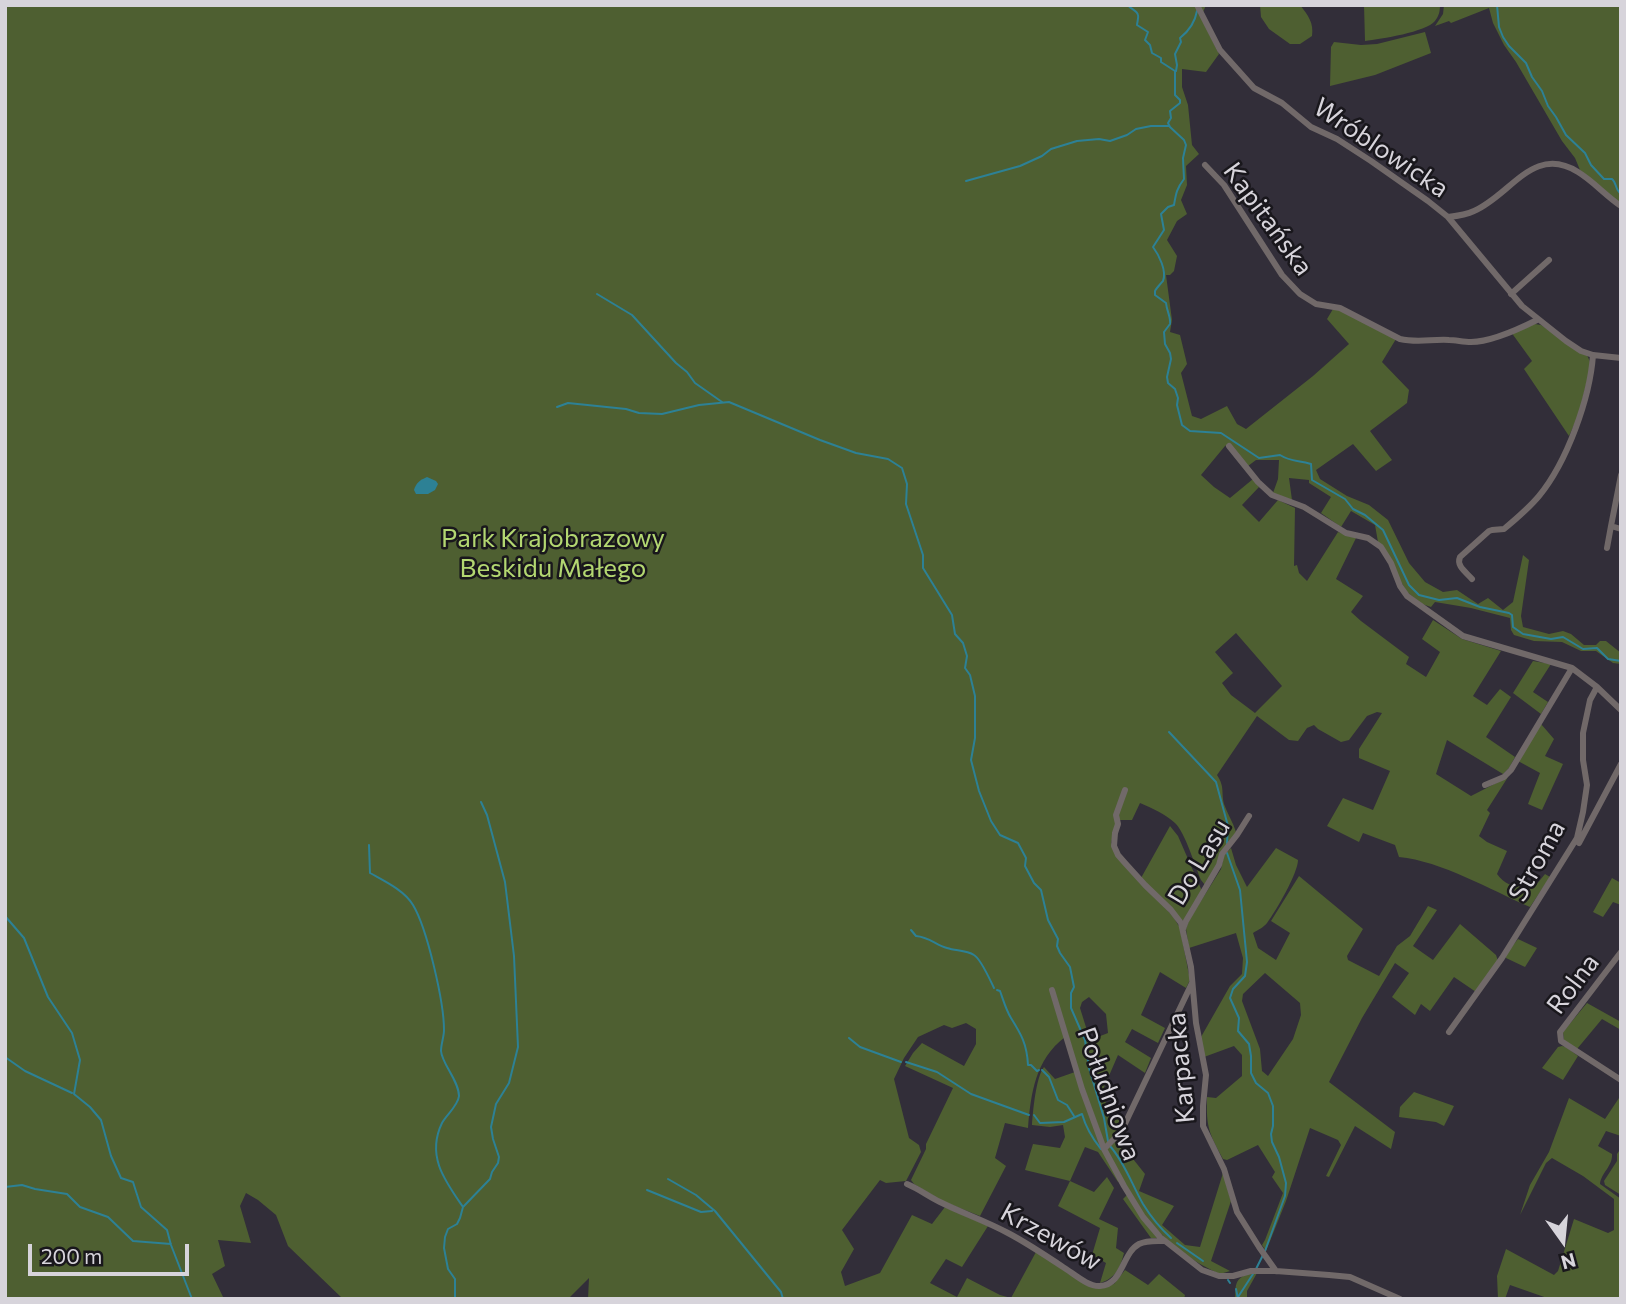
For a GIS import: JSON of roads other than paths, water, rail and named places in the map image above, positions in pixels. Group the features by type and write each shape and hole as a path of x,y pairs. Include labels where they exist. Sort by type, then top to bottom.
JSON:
{"street":[{"name":"Wróblowicka","path":"1197,5 1220,50 1254,88 1282,103 1311,127 1371,161 1448,217 1511,294 1537,320 1574,346 1593,355 1621,358"},
{"path":"1448,217 1475,211 1530,170 1553,162 1578,172 1621,206"},
{"name":"Kapitańska","path":"1205,165 1234,199 1282,275 1309,302 1340,308 1400,339 1410,341 1480,341 1537,320"},
{"path":"1511,294 1549,260"},
{"path":"1472,579 1459,565 1460,557 1489,531 1504,529 1527,510 1539,496 1564,454 1581,415 1593,355"},
{"path":"1229,446 1272,495 1304,507 1346,533 1368,538 1381,547 1407,596 1463,636 1572,668 1621,710"},
{"path":"1607,548 1621,475"},
{"path":"1611,526 1621,529"},
{"path":"1485,785 1498,781 1511,771 1572,668"},
{"name":"Stroma","path":"1449,1032 1502,958 1577,838 1587,785 1583,733 1590,701 1597,687"},
{"path":"1556,879 1621,764"},
{"path":"1125,790 1116,815 1118,824 1114,846 1118,855 1138,878 1171,910 1183,929"},
{"name":"Do Lasu","path":"1183,929 1219,865 1222,853 1250,816"},
{"name":"Karpacka","path":"1183,929 1206,1074 1203,1126 1224,1169 1237,1212 1276,1271"},
{"name":"Rolna","path":"1621,952 1560,1032 1561,1041 1621,1080"},
{"path":"1104,1149 1121,1132 1193,981"},
{"name":"Południowa","path":"1052,990 1082,1089 1104,1149 1143,1217 1165,1241 1202,1270 1219,1276 1233,1276 1251,1271 1276,1271 1350,1277 1400,1299"},
{"name":"Krzewów","path":"907,1184 937,1201 1006,1232 1088,1283 1099,1286 1114,1279 1131,1250 1140,1243 1165,1241"}],"water":[{"path":"427,477 438,484 435,490 428,494 416,494 416,485"}],"waterway":[{"path":"1128,5 1137,13 1137,25 1148,32 1145,40 1152,53 1175,71 1175,95 1180,103 1170,111 1171,118 1168,123 1186,145 1183,158 1184,179 1177,191 1174,205 1161,214 1164,230 1153,247 1164,273 1163,281 1155,290 1155,295 1166,303 1170,319 1164,332 1171,359 1167,377 1178,398 1182,425 1190,431 1221,433 1259,458 1280,455 1311,464 1312,480 1345,499 1353,509 1383,530 1409,585 1419,595 1439,600 1457,598 1480,607 1509,613 1512,615 1513,627 1523,634 1551,639 1563,637 1583,649 1597,648 1608,659 1621,661"},
{"path":"1497,5 1503,37 1526,63 1566,135 1585,153 1591,165 1604,179 1614,181 1621,194"},
{"path":"1176,71 1175,54 1181,42 1180,38 1191,26 1197,11"},
{"path":"966,181 1020,166 1051,149 1077,141 1110,141 1136,129 1168,126"},
{"path":"597,294 632,315 695,383 722,402"},
{"path":"557,407 568,403 662,414 699,405 729,402 856,453 888,459 902,468 907,484 906,504 923,555 923,568 952,615 955,634 963,643 967,656 965,668 970,675 975,696 975,738 971,760 979,791 1000,835 1018,843 1026,858 1025,866 1041,890 1048,920 1058,939 1057,946 1070,967 1074,987 1071,993 1071,1008 1085,1040 1089,1068 1108,1141"},
{"path":"1169,732 1216,782 1228,826 1227,843"},
{"path":"455,1299 455,1279 448,1269 445,1237 448,1229 457,1224 463,1207 490,1179 498,1163 499,1157 491,1127 496,1104 509,1083 518,1047 514,956 505,882 481,802"},
{"path":"369,845 370,873 399,890 413,905 424,930 434,966 443,1018 441,1051 459,1096 442,1123 436,1146 437,1157 444,1178 463,1207"},
{"path":"1227,853 1240,890 1247,962 1245,976 1233,989 1230,998 1239,1018 1238,1031 1249,1044 1251,1073 1256,1083 1268,1093 1273,1106 1272,1142 1286,1183 1285,1196 1265,1251"},
{"path":"5,916 24,938 48,997 72,1033 80,1060 74,1094 101,1120 111,1156 121,1178 133,1182 141,1207 167,1230 192,1299"},
{"path":"911,930 916,936 977,957 994,988"},
{"path":"997,990 1000,991 1023,1040 1028,1065 1039,1070"},
{"path":"849,1038 860,1047 901,1062"},
{"path":"5,1057 25,1071 72,1093"},
{"path":"906,1062 937,1072 971,1094 1029,1115"},
{"path":"1042,1070 1049,1077 1058,1100 1067,1105 1074,1116"},
{"path":"1034,1115 1040,1123 1064,1122 1082,1114 1085,1124 1101,1149"},
{"path":"1110,1146 1146,1209 1171,1238"},
{"path":"668,1179 696,1195 715,1211 781,1292 783,1299"},
{"path":"5,1187 22,1185 67,1194 80,1207 108,1217 133,1241 171,1244"},
{"path":"647,1190 701,1212 712,1211"},
{"path":"1177,1243 1203,1261"},
{"path":"1256,1269 1263,1255"},
{"path":"1238,1297 1253,1274"},
{"path":"1236,1289 1238,1299"}],"park label":[{"name":"Park Krajobrazowy Beskidu Małego","path":"553,553"}]}
